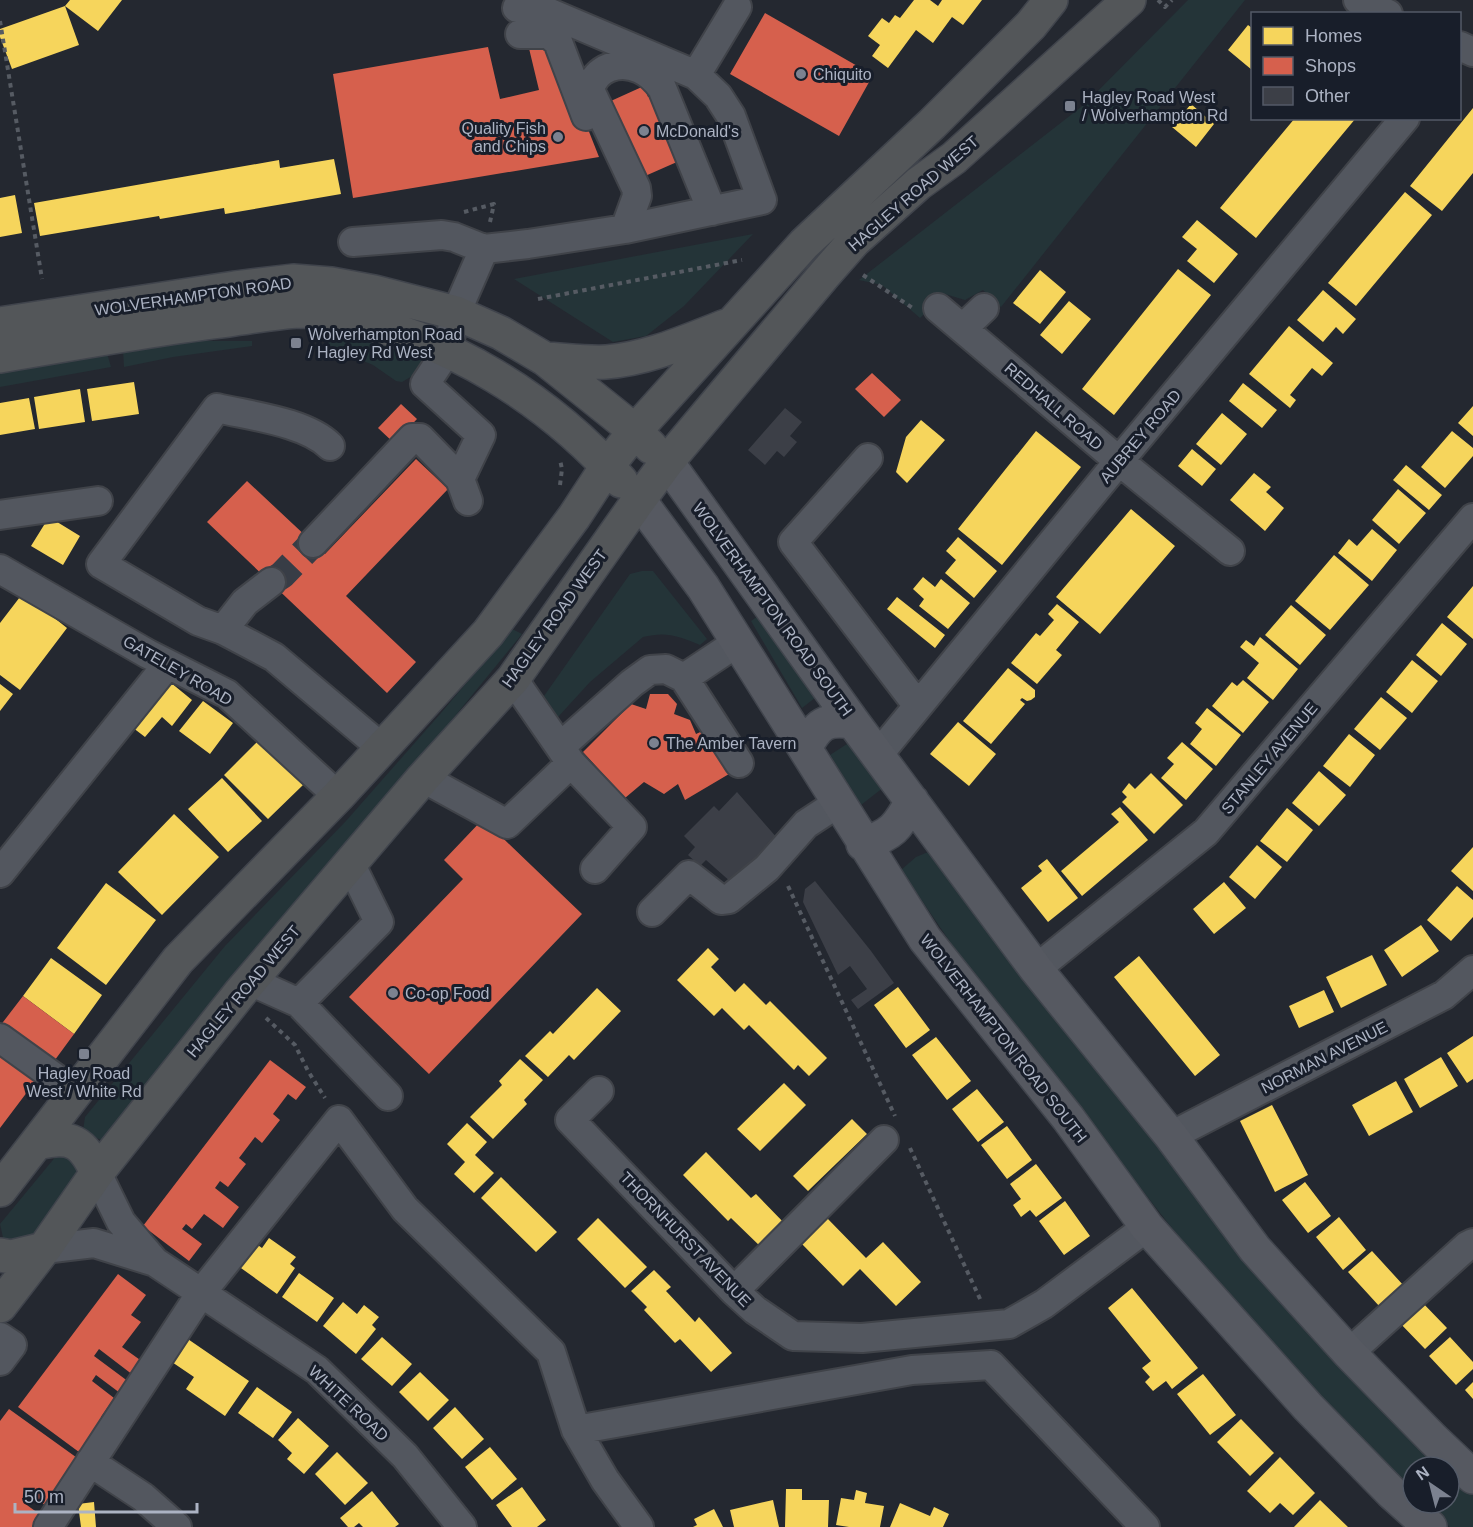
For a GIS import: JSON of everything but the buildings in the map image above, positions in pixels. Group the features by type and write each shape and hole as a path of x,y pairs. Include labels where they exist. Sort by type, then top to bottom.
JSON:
{"highway":[{"path":"2,1185 38,1143 178,960 338,796 488,633 574,517 608,465 635,431 804,244 932,124 1031,25 1051,0"},
{"name":"HAGLEY ROAD WEST","path":"0,1306 44,1250 97,1173 245,987 423,778 513,679 668,462 854,241 918,184 954,158 1129,0"},
{"name":"WOLVERHAMPTON ROAD","path":"0,324 293,281 332,284 374,292 456,313 501,333 545,359 635,431 668,462"},
{"name":"WOLVERHAMPTON ROAD","path":"0,356 162,327 302,311 362,321 426,341 485,369 540,406 608,465 639,500"},
{"path":"545,359 605,362 651,354 732,323"},
{"path":"38,1143 59,1138 81,1146 97,1173"},
{"path":"0,1254 11,1257 44,1250"}],"main road":[{"name":"WOLVERHAMPTON ROAD SOUTH","path":"668,462 853,722 1036,969 1171,1136 1255,1249 1349,1353 1473,1477"},
{"name":"WOLVERHAMPTON ROAD SOUTH","path":"639,500 703,587 925,939 1068,1118 1147,1227 1308,1407 1391,1492 1430,1527"},
{"path":"805,748 815,729 835,719 853,722"},
{"path":"863,844 884,838 899,825 912,801"}],"street":[{"path":"1358,0 1384,12"},
{"path":"696,75 737,7"},
{"path":"353,242 441,235 454,237 484,249 625,229 762,200 731,116 718,96 696,75 543,10 519,21 549,34 558,42 614,186 625,229"},
{"path":"625,229 637,195 636,188 590,90 601,71 617,65 638,69 650,75 662,88 712,211"},
{"name":"AUBREY ROAD","path":"878,755 1403,120"},
{"path":"313,543 412,438 420,438 464,490 481,435 425,384 447,351 456,313 484,249"},
{"name":"REDHALL ROAD","path":"938,308 1119,461 1230,551"},
{"path":"963,328 984,308"},
{"path":"330,446 321,437 301,428 218,408 101,564 198,621 223,630 274,657 382,748"},
{"path":"868,458 793,542 918,706"},
{"path":"0,514 98,501"},
{"name":"STANLEY AVENUE","path":"1036,969 1206,832 1473,518"},
{"name":"GATELEY ROAD","path":"4,578 227,694 338,796"},
{"path":"223,630 245,602 271,582"},
{"path":"684,678 738,642"},
{"path":"0,873 159,675 166,663"},
{"path":"423,778 507,825 565,755 632,683 651,670 666,669 684,678 739,763"},
{"path":"513,679 565,755 632,827 595,868"},
{"path":"652,912 689,875 721,900 729,899 767,868 806,824 838,803"},
{"path":"299,1003 379,922 350,863"},
{"name":"NORMAN AVENUE","path":"1171,1136 1444,995 1473,970"},
{"path":"245,987 299,1003 388,1096"},
{"path":"0,1038 75,1092"},
{"name":"THORNHURST AVENUE","path":"598,1091 570,1120 734,1291 755,1310 793,1335 862,1338 1009,1324 1044,1304 1147,1227"},
{"path":"48,1527 201,1293 339,1120 405,1209 551,1352 576,1430 605,1480 639,1527"},
{"path":"734,1291 896,1135"},
{"name":"WHITE ROAD","path":"97,1173 121,1222 155,1262 317,1370 405,1455 462,1527"},
{"name":"WHITE ROAD","path":"44,1250 94,1243 155,1262"},
{"path":"1349,1353 1467,1246 1473,1244"},
{"path":"0,1336 12,1345 0,1361"},
{"path":"576,1430 912,1370 991,1365 1144,1527"},
{"path":"90,1462 143,1497 177,1527"}],"path":[{"path":"1158,0 1166,7 1172,0"},
{"path":"0,21 42,279"},
{"path":"538,299 742,260"},
{"path":"861,274 927,318 938,308"},
{"path":"788,886 896,1135 991,1326"},
{"path":"245,987 294,1045 339,1120"}],"shaded area":[{"path":"1188,0 1245,0 1001,307 983,290 965,300 945,294 920,318 882,285 859,280 1085,104"},
{"path":"753,234 684,306 646,336 613,342 514,279"},
{"path":"357,336 422,355 422,370 402,382 396,381 373,365 327,346 329,337"},
{"path":"172,341 252,341 252,346 173,357 124,367 123,349"},
{"path":"107,353 111,367 0,387 0,370"},
{"path":"653,571 707,639 700,645 672,635 659,634 643,637 590,682 558,717 544,696 630,574"},
{"path":"761,614 820,694 802,708 751,621"},
{"path":"512,629 522,634 103,1141 83,1131 85,1117 225,946 346,821"},
{"path":"850,742 884,787 861,805 830,755"},
{"path":"933,850 1438,1455 1401,1455 1401,1482 1364,1447 1190,1251 972,974 901,870 916,857"},
{"path":"57,1155 77,1160 76,1178 26,1245 4,1242 0,1224"},
{"path":"1461,1479 1473,1490 1473,1527 1450,1527 1437,1515 1461,1515"}],"tunnel":[{"path":"271,582 282,575 313,543"}],"place":[{"name":"Chiquito","path":"801,74"},
{"name":"Hagley Road West / Wolverhampton Rd","path":"1070,106"},
{"name":"McDonald's","path":"644,131"},
{"name":"Quality Fish and Chips","path":"558,137"},
{"name":"Wolverhampton Road / Hagley Rd West","path":"296,343"},
{"name":"The Amber Tavern","path":"654,743"},
{"name":"Co-op Food","path":"393,993"},
{"name":"Hagley Road West / White Rd","path":"84,1054"}]}
